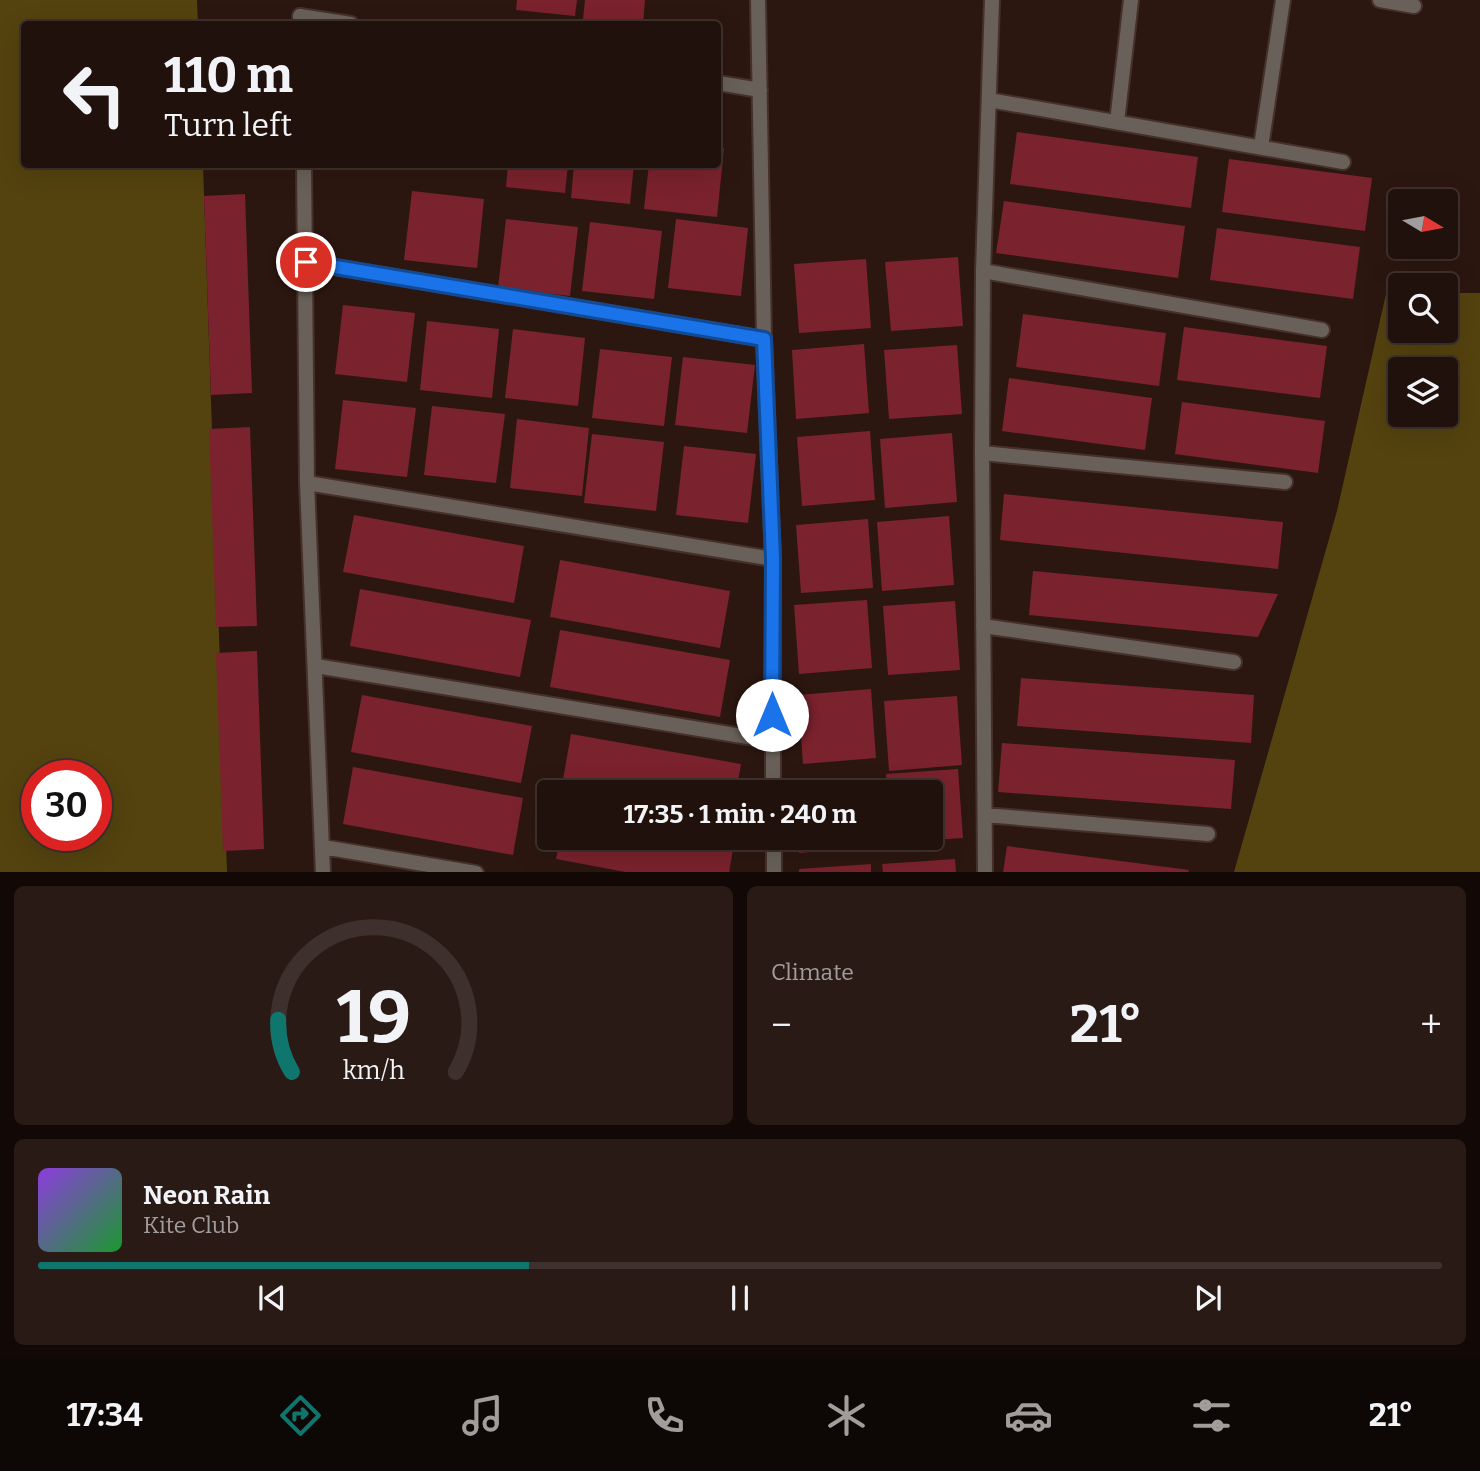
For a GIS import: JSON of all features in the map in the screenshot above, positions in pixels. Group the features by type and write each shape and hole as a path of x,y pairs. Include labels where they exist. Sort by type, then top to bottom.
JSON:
{"street":[{"path":"758,0 764,339 773,559 773,780"},
{"path":"985,872 983,271 992,0"},
{"path":"1117,122 1131,0"},
{"path":"1261,147 1283,0"},
{"path":"1380,0 1414,6"},
{"path":"301,21 300,16 332,21"},
{"path":"721,84 760,90"},
{"path":"989,100 1343,162"},
{"path":"304,168 307,483 323,872"},
{"path":"306,262 764,339"},
{"path":"983,271 1322,330"},
{"path":"982,453 1285,482"},
{"path":"307,483 773,559"},
{"path":"983,626 1234,662"},
{"path":"316,666 772,741"},
{"path":"985,815 1208,834"},
{"path":"323,847 470,872"},
{"path":"774,850 774,872"}],"shaded area":[{"path":"0,0 197,0 198,21 21,21 21,168 203,168 227,872 0,872"},
{"path":"1458,293 1480,293 1480,872 1234,872 1337,511 1386,294 1388,343 1458,343"}],"building":[{"path":"517,0 577,0 575,16 516,10"},
{"path":"585,0 645,0 643,21 583,19"},
{"path":"1017,132 1198,157 1191,208 1010,184"},
{"path":"721,148 724,148 717,217 644,209 649,168 721,168"},
{"path":"1229,159 1372,178 1365,231 1222,212"},
{"path":"508,168 568,168 565,193 506,187"},
{"path":"574,168 634,168 630,204 571,198"},
{"path":"412,191 484,199 477,268 404,260"},
{"path":"245,194 252,393 211,395 204,196"},
{"path":"1004,201 1185,226 1178,278 996,253"},
{"path":"506,219 578,227 570,296 498,288"},
{"path":"676,219 748,228 741,296 668,288"},
{"path":"590,222 662,231 654,299 582,291"},
{"path":"1217,228 1360,247 1353,299 1210,280"},
{"path":"958,257 963,326 891,331 885,262"},
{"path":"866,259 871,328 799,333 794,264"},
{"path":"343,305 415,313 407,382 335,374"},
{"path":"1023,314 1166,333 1159,386 1016,367"},
{"path":"427,321 499,329 492,398 420,390"},
{"path":"1184,327 1327,346 1320,398 1177,380"},
{"path":"513,329 585,338 578,406 505,398"},
{"path":"864,344 869,413 796,419 792,350"},
{"path":"957,345 962,414 889,419 884,350"},
{"path":"600,349 672,357 664,426 592,418"},
{"path":"683,357 755,365 747,433 675,425"},
{"path":"1009,378 1152,398 1145,450 1002,431"},
{"path":"343,400 416,408 407,477 335,469"},
{"path":"1182,402 1325,421 1318,473 1175,454"},
{"path":"432,406 505,414 496,483 424,475"},
{"path":"517,419 589,428 582,496 510,488"},
{"path":"250,427 257,626 216,627 209,429"},
{"path":"870,431 875,500 802,506 797,437"},
{"path":"952,433 957,502 885,508 880,439"},
{"path":"592,434 664,442 656,511 584,503"},
{"path":"684,446 756,454 748,523 676,515"},
{"path":"1004,494 1283,522 1278,569 1000,540"},
{"path":"354,515 524,546 514,603 343,572"},
{"path":"949,516 954,585 882,591 877,522"},
{"path":"868,519 873,588 801,593 796,525"},
{"path":"560,560 730,591 720,648 550,617"},
{"path":"1033,571 1278,594 1258,637 1029,615"},
{"path":"360,589 531,620 520,677 350,646"},
{"path":"867,600 872,668 799,674 794,605"},
{"path":"955,601 960,670 888,675 883,606"},
{"path":"560,630 730,660 720,717 550,687"},
{"path":"257,651 264,849 223,851 216,653"},
{"path":"1021,678 1254,695 1251,743 1017,726"},
{"path":"871,689 876,758 803,764 798,695"},
{"path":"362,695 532,726 521,783 351,752"},
{"path":"957,696 962,765 889,771 884,701"},
{"path":"571,734 741,764 738,780 563,780"},
{"path":"1002,743 1235,760 1231,809 998,792"},
{"path":"353,767 523,798 513,855 343,824"},
{"path":"958,769 963,838 943,839 943,780 886,780 886,774"},
{"path":"1007,846 1189,870 1188,872 1003,872"},
{"path":"558,850 733,850 729,872 626,872 556,859"},
{"path":"799,850 835,850 799,853"},
{"path":"955,859 956,872 883,872 882,864"},
{"path":"871,864 871,872 799,872 799,869"}],"route":[{"path":"306,262 764,339 773,559 772,715"}]}
